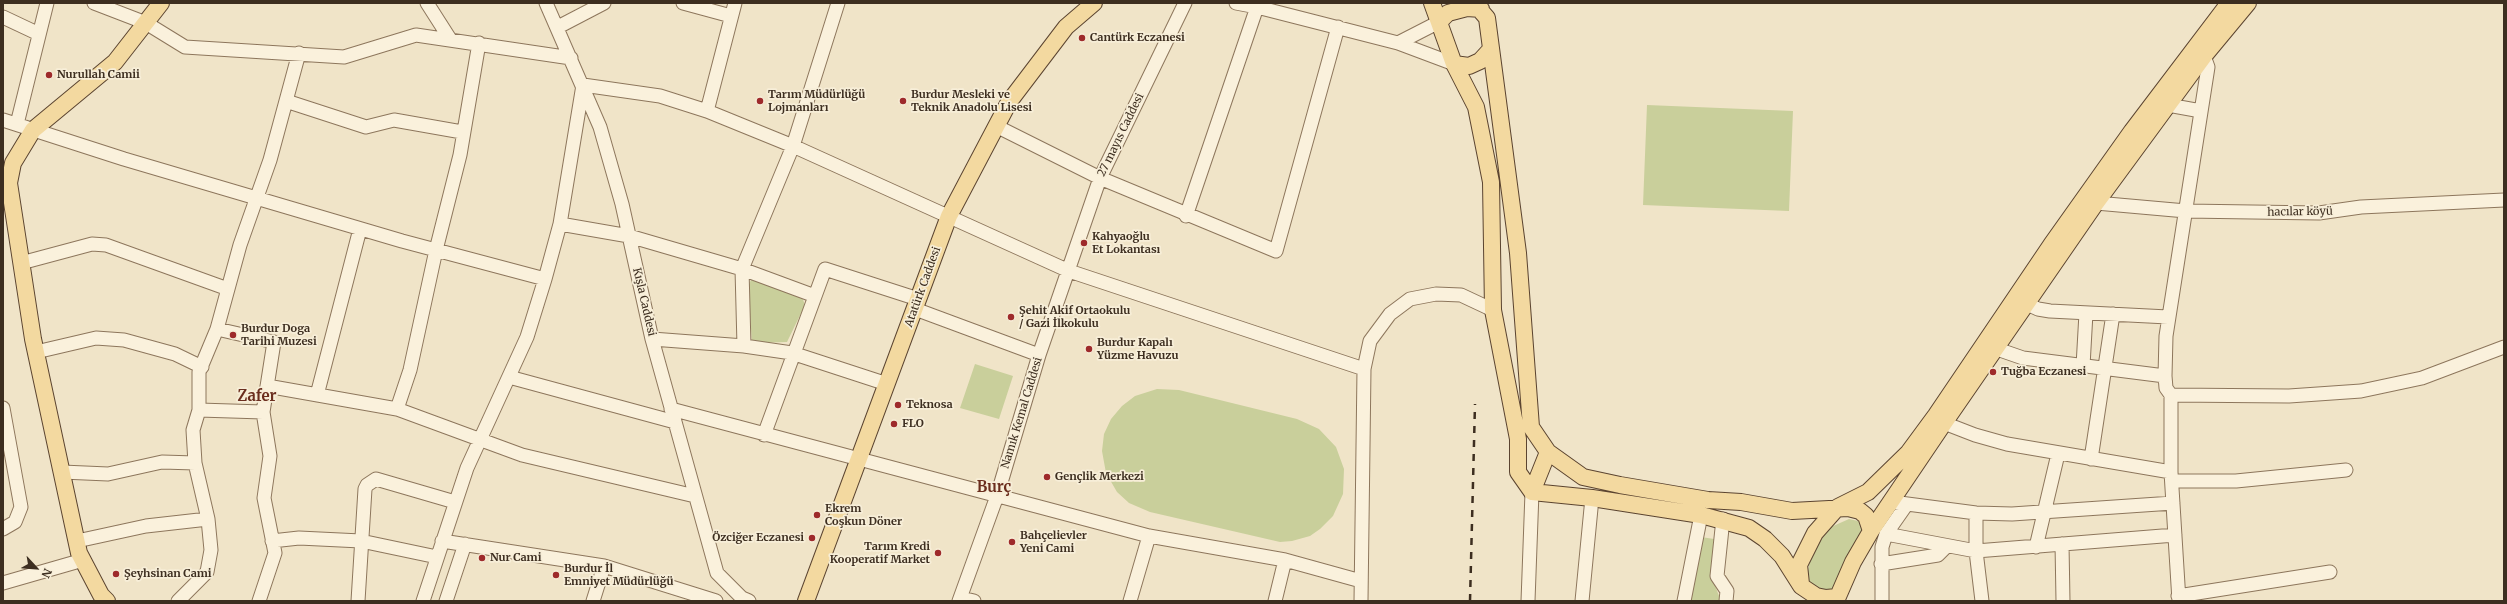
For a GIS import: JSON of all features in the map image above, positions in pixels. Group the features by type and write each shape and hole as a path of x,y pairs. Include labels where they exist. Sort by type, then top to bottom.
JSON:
{"main road":[{"path":"107,601 101,595 83,560 77,541 36,352 6,181 13,163 33,130 116,62 161,3"},
{"name":"Atatürk Caddesi","path":"806,601 949,216 1009,102 1035,65 1066,27 1094,3"},
{"path":"1432,3 1454,64 1476,107 1491,182 1493,310 1518,440 1518,472 1532,492 1592,498 1701,515 1749,528 1765,538 1782,556 1802,593 1836,599 1878,533 1900,503 1944,423 1997,350 2096,203 2204,56 2248,3"},
{"path":"1802,593 1799,565 1815,533 1838,507 1868,492 1908,453 1936,415 2069,219 2229,3"},
{"path":"1438,22 1448,13 1477,6 1487,18 1518,253 1531,426 1548,452 1583,476 1620,486 1708,500 1741,502 1792,511 1838,507 1860,511 1866,516 1878,533"},
{"path":"1454,64 1469,66 1480,61 1491,49"},
{"path":"1532,492 1548,452"}],"street":[{"path":"17,124 47,3"},
{"path":"94,3 146,23 184,47 344,57 416,35 571,58"},
{"path":"427,3 450,39"},
{"name":"Kışla Caddesi","path":"546,3 558,27 600,127 629,236 652,339 717,572 744,600"},
{"path":"558,27 604,3"},
{"path":"683,3 731,16"},
{"path":"707,111 735,3"},
{"path":"744,346 742,269 793,146 838,3"},
{"name":"27 mayıs Caddesi","path":"1069,271 1100,178 1185,3"},
{"path":"1236,3 1258,6 1338,27 1398,44 1454,64"},
{"path":"1186,216 1258,6"},
{"path":"3,17 39,34"},
{"path":"1398,44 1438,22"},
{"path":"996,126 1100,178 1186,216 1276,251 1338,27"},
{"path":"397,409 410,370 436,250 460,155 462,132 478,43"},
{"path":"178,601 207,572 211,550 208,518 195,463 193,430 199,410 199,372 217,329 286,101 299,53"},
{"path":"2204,56 2208,67 2168,317 2165,376 2166,388 2171,396 2171,476 2178,599 2330,572"},
{"path":"423,601 467,468 527,337 545,279 560,224 583,85 616,88 660,96 707,111 793,146 1069,271 1364,369"},
{"path":"286,101 366,127 394,120 462,132"},
{"path":"2168,105 2201,111"},
{"path":"3,120 360,229 545,279"},
{"name":"hacılar köyü","path":"2096,203 2186,211 2319,213 2361,207 2504,200"},
{"path":"560,224 629,236 742,269 815,296"},
{"path":"317,395 360,229"},
{"path":"21,263 92,244 106,245 228,289"},
{"path":"764,435 792,353 825,269 917,304 1039,355"},
{"name":"Namık Kemal Caddesi","path":"960,599 997,496 1039,355 1069,271"},
{"path":"1361,601 1364,369 1370,341 1390,314 1410,299 1436,294 1461,295 1493,310"},
{"path":"2027,304 2044,311 2168,317"},
{"path":"2083,366 2086,313"},
{"path":"2091,459 2113,314"},
{"path":"217,329 274,342 263,412 270,456 264,498 275,553 259,601"},
{"path":"36,352 96,338 124,340 175,354 202,367"},
{"path":"652,339 744,346 792,353 887,384"},
{"path":"2171,396 2274,397 2361,391 2422,378 2504,347"},
{"path":"1997,350 2023,358 2165,376"},
{"path":"509,377 673,416 764,435 1149,536 1285,560 1361,581"},
{"path":"267,386 397,409 480,441 522,455 696,496"},
{"path":"3,408 21,507 16,522 3,528"},
{"path":"199,410 263,412"},
{"path":"1944,423 1975,435 2007,444 2091,459 2171,476 2236,480 2346,470"},
{"path":"2036,547 2042,513 2058,454"},
{"path":"62,472 108,474 162,462 195,463"},
{"path":"358,601 365,489 374,480 455,502"},
{"path":"1528,601 1532,492"},
{"path":"1582,601 1592,498"},
{"path":"1900,503 1976,514 2042,513 2173,503"},
{"path":"1976,514 1976,551 1982,601"},
{"path":"1684,601 1701,515"},
{"path":"77,541 146,526 208,518"},
{"path":"1723,520 1717,576 1727,591 1726,601"},
{"path":"1882,601 1882,547 1878,533 1946,547 1976,551 2175,535"},
{"path":"1130,601 1149,536"},
{"path":"272,541 299,538 362,541 437,557"},
{"path":"442,541 604,566 716,601"},
{"path":"446,601 464,544"},
{"path":"2062,544 2063,601"},
{"path":"1881,564 1938,555 1946,547"},
{"path":"3,583 83,560"},
{"path":"1275,601 1285,560"},
{"path":"593,601 604,566"},
{"path":"960,599 974,601"}],"green space":[{"path":"1647,105 1793,111 1789,211 1643,205"},
{"path":"751,280 794,292 802,297 805,305 787,342 752,343 748,286"},
{"path":"975,364 1013,376 999,419 960,408"},
{"path":"1157,389 1179,390 1297,419 1319,429 1336,447 1344,469 1343,494 1333,516 1320,529 1310,536 1292,541 1280,542 1150,512 1129,503 1117,492 1106,473 1102,451 1104,434 1111,419 1122,406 1135,396"},
{"path":"1849,519 1858,521 1865,528 1835,586 1830,593 1809,585 1807,576 1809,565 1817,542 1831,527"},
{"path":"1701,537 1714,539 1714,583 1721,601 1688,601"}],"railway":[{"path":"1470,601 1475,404"}],"place":[{"name":"Cantürk Eczanesi","path":"1082,38"},
{"name":"Nurullah Camii","path":"49,75"},
{"name":"Tarım Müdürlüğü Lojmanları","path":"760,101"},
{"name":"Burdur Mesleki ve Teknik Anadolu Lisesi","path":"903,101"},
{"name":"Kahyaoğlu Et Lokantası","path":"1084,243"},
{"name":"Şehit Akif Ortaokulu / Gazi İlkokulu","path":"1011,317"},
{"name":"Burdur Doga Tarihi Muzesi","path":"233,335"},
{"name":"Burdur Kapalı Yüzme Havuzu","path":"1089,349"},
{"name":"Tuğba Eczanesi","path":"1993,372"},
{"name":"Teknosa","path":"898,405"},
{"name":"FLO","path":"894,424"},
{"name":"Gençlik Merkezi","path":"1047,477"},
{"name":"Ekrem Coşkun Döner","path":"817,515"},
{"name":"Özciğer Eczanesi","path":"812,538"},
{"name":"Bahçelievler Yeni Cami","path":"1012,542"},
{"name":"Tarım Kredi Kooperatif Market","path":"938,553"},
{"name":"Nur Cami","path":"482,558"},
{"name":"Şeyhsinan Cami","path":"116,574"},
{"name":"Burdur İl Emniyet Müdürlüğü","path":"556,575"}],"district":[{"name":"Zafer","path":"257,397"},
{"name":"Burç","path":"994,488"}]}
